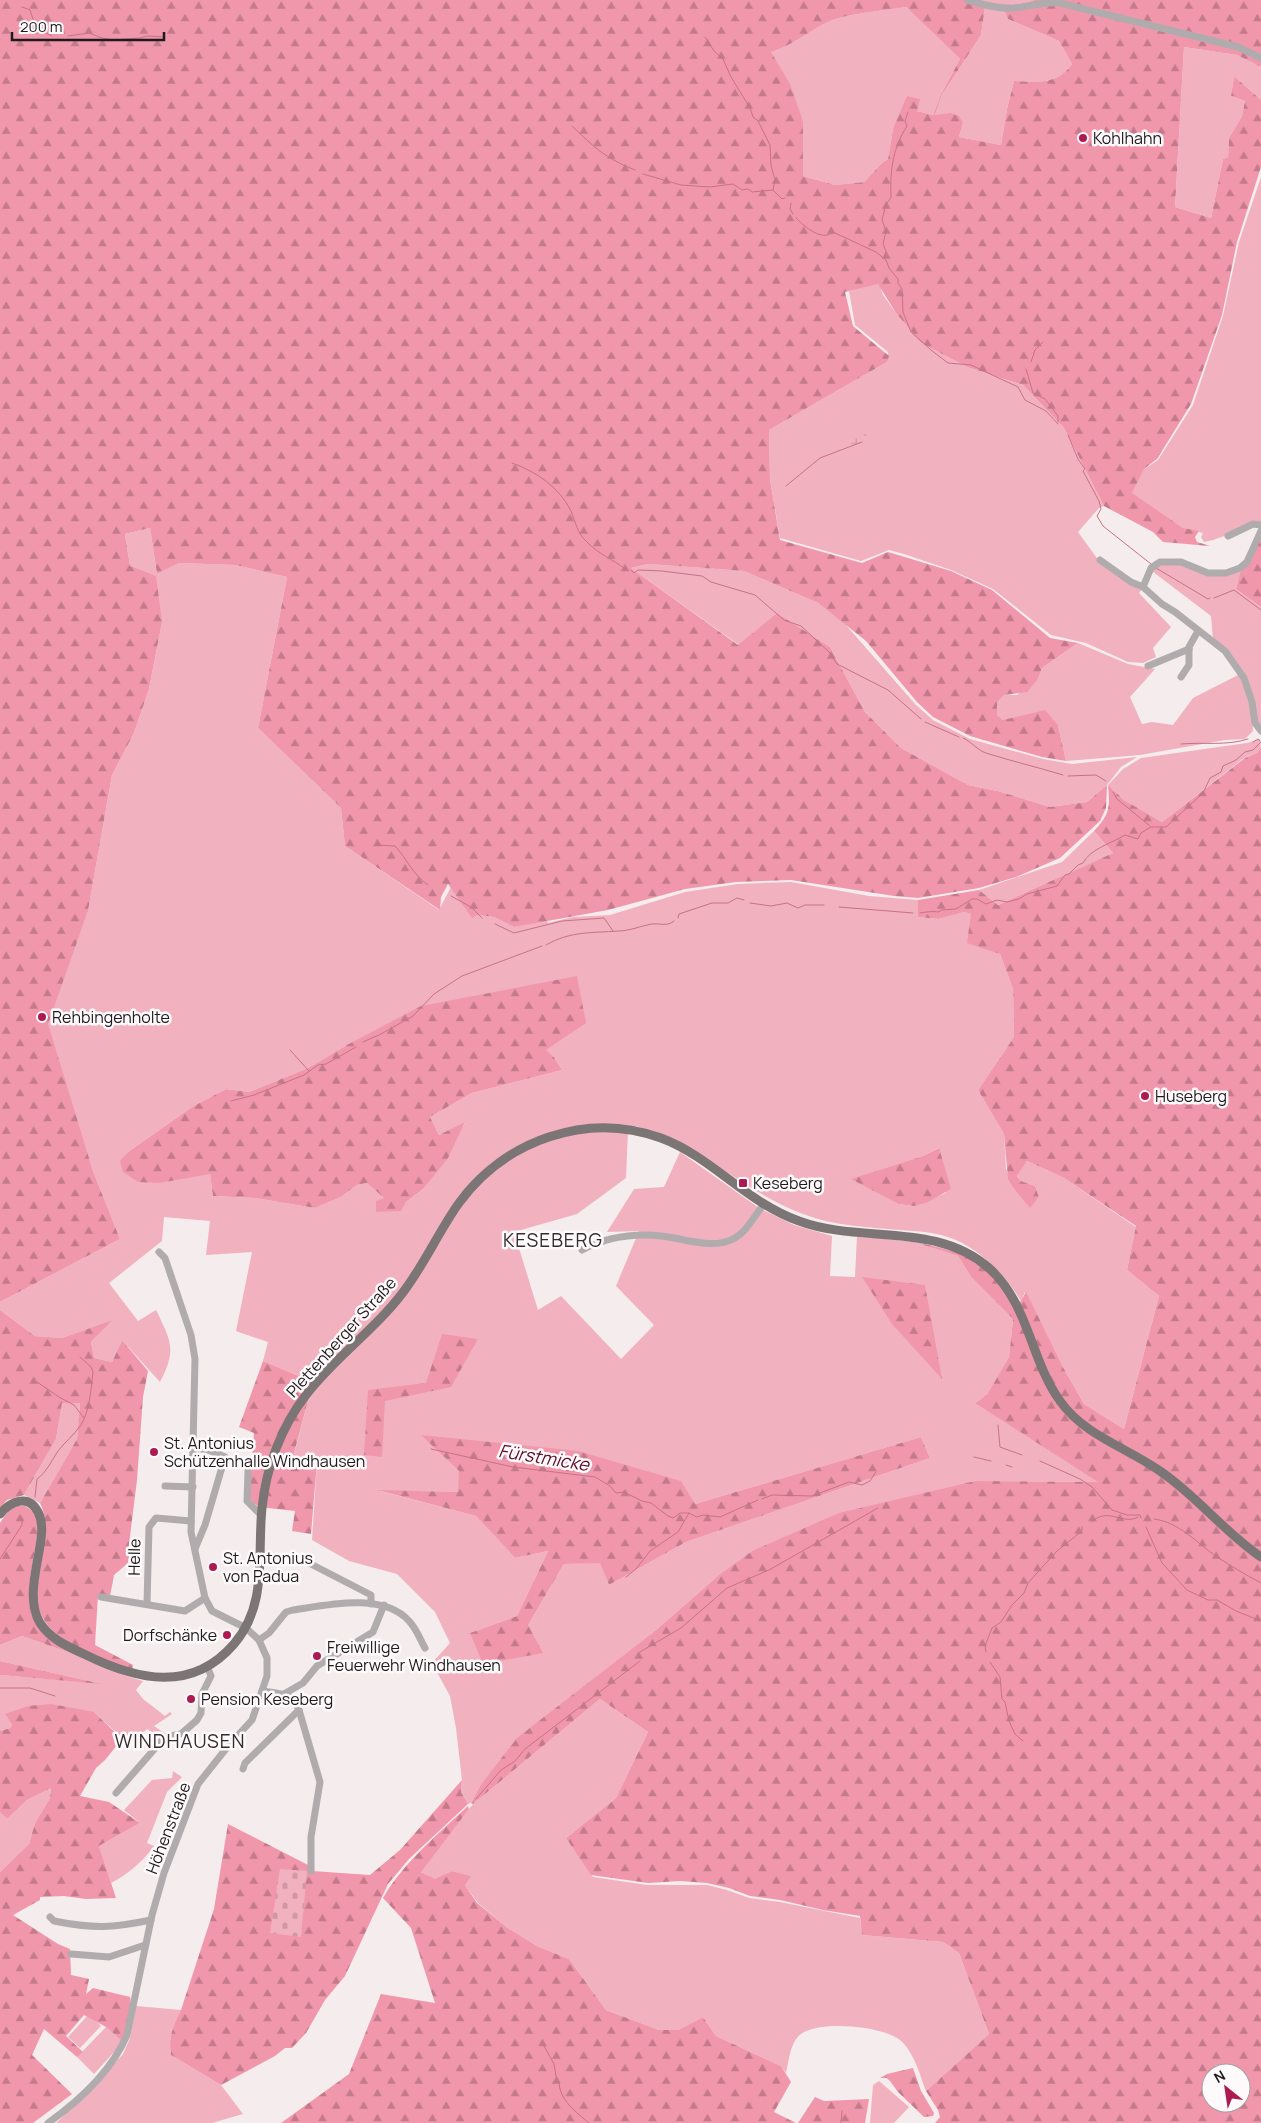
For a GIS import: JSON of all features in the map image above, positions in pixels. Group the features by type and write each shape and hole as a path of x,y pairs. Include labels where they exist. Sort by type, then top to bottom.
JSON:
{"main road":[{"name":"Plettenberger Straße","path":"0,1514 12,1503 21,1500 31,1503 39,1514 42,1525 34,1581 34,1607 40,1622 50,1636 100,1662 150,1678 174,1677 188,1674 207,1666 229,1649 246,1628 258,1597 261,1515 268,1476 279,1439 304,1397 391,1307 405,1290 461,1200 483,1176 504,1158 546,1137 572,1130 594,1128 628,1129 652,1135 682,1147 764,1204 790,1218 844,1232 917,1237 947,1244 972,1256 994,1273 1012,1295 1021,1312 1050,1385 1061,1403 1076,1420 1097,1435 1160,1470 1187,1492 1230,1534 1261,1557"}],"street":[{"path":"967,0 980,4 1013,8 1044,3 1060,3 1238,47 1261,58"},
{"path":"1228,536 1252,524 1257,523 1261,525"},
{"path":"1143,586 1151,568 1160,562 1181,562 1208,573 1226,572 1240,568 1247,562 1261,531"},
{"path":"1100,560 1131,582 1143,586 1162,604 1176,612 1198,631 1220,646 1232,661 1246,686 1252,702 1255,723 1261,731"},
{"path":"1181,677 1189,665 1189,649 1198,631"},
{"path":"1148,666 1189,649"},
{"path":"582,1250 613,1237 660,1236 712,1242 729,1241 741,1233 764,1204"},
{"path":"159,1252 164,1258 191,1335 195,1359 191,1532 205,1598 212,1611 246,1628 259,1640 269,1633 286,1612 340,1603 384,1606 400,1613 410,1621 425,1648"},
{"path":"193,1449 206,1449 225,1457 205,1525 195,1550"},
{"path":"248,1471 248,1501 261,1515"},
{"path":"165,1486 192,1488"},
{"name":"Helle","path":"147,1604 149,1527 156,1518 191,1521"},
{"path":"307,1562 371,1595 371,1604"},
{"path":"101,1597 185,1611 205,1598"},
{"path":"284,1694 303,1683 317,1666 328,1658 373,1632 384,1606"},
{"name":"Höhenstraße","path":"48,2123 82,2094 120,2051 127,2035 145,1945 164,1873 198,1784 252,1720 262,1691 267,1676 266,1658 259,1640"},
{"path":"116,1793 165,1738 181,1734 197,1720 201,1712 202,1694 211,1676 207,1666"},
{"path":"262,1691 284,1694 294,1700 299,1710 320,1782 311,1837 311,1871"},
{"path":"243,1770 245,1763 299,1710"},
{"path":"50,1917 54,1921 98,1928 117,1927 151,1920"},
{"path":"71,1954 109,1957 145,1945"}],"green space":[{"path":"0,0 979,0 1006,5 1034,0 1261,0 1261,67 1237,55 1184,47 1175,207 1211,218 1223,159 1228,157 1229,138 1242,116 1245,101 1231,96 1234,76 1261,100 1261,167 1237,242 1222,315 1191,404 1157,459 1144,469 1132,493 1183,528 1199,531 1195,537 1197,542 1210,546 1163,542 1153,532 1104,506 1064,428 1023,385 967,367 921,343 896,313 878,284 845,292 853,326 889,356 887,362 769,430 770,479 780,540 862,563 888,552 951,571 992,590 1050,638 1078,643 1042,668 1038,679 1027,692 1004,695 997,702 997,715 1003,720 1045,710 1058,725 1066,761 1042,757 970,736 933,717 917,702 866,641 818,603 744,571 648,564 631,568 738,645 777,613 830,647 865,712 901,748 968,785 998,791 1050,807 1087,802 1107,785 1106,808 1100,821 1060,858 1016,877 979,888 918,898 791,880 736,882 685,889 608,910 514,927 494,917 477,915 472,918 448,884 441,897 440,910 345,846 341,808 258,728 287,577 235,565 179,563 157,574 150,528 125,534 130,566 156,576 162,622 149,689 134,733 112,775 88,911 48,1024 93,1171 120,1239 0,1302","holes":["906,7 960,59 941,94 933,115 917,111 920,99 907,96 893,129 888,159 864,182 835,185 803,176 803,121 790,84 771,52 834,20","985,7 1004,10 1008,19 1059,41 1072,64 1060,76 1053,79 1039,82 1014,81 1001,145 959,137 963,123 959,116 951,113 935,115 942,95 981,35"]},
{"path":"979,0 1034,0 1006,5"},
{"path":"906,7 960,59 941,94 933,115 917,111 893,129 888,159 864,182 835,185 803,176 803,121 771,52 834,20"},
{"path":"985,7 1004,10 1008,19 1059,41 1072,64 1060,76 1053,79 1039,82 1014,81 1001,145 959,137 963,123 935,115 942,95 981,35"},
{"path":"1184,47 1237,55 1261,67 1261,100 1234,76 1231,96 1245,101 1242,116 1229,138 1228,157 1223,159 1211,218 1175,207"},
{"path":"1261,177 1261,523 1204,542 1201,537 1203,533 1183,528 1131,494 1143,470 1158,460 1193,405 1223,316 1239,242"},
{"path":"879,283 883,295 921,343 967,367 1023,385 1064,428 1104,506 1099,508 1078,532 1099,561 1141,590 1139,593 1171,627 1153,648 1156,657 1143,663 1128,662 1086,643 1051,635 993,589 951,570 904,554 889,550 861,561 780,538 770,479 769,430 887,362 888,352 855,325 849,291"},
{"path":"865,430 867,437 862,442 850,447 847,441 859,431"},
{"path":"150,528 157,574 179,563 235,565 287,577 258,728 341,808 345,846 439,910 452,885 477,915 494,917 514,927 547,920 548,923 573,917 610,915 685,892 738,884 791,882 869,896 918,900 918,917 939,919 964,912 972,914 1000,954 1013,989 1014,1037 978,1090 1004,1134 1006,1169 1014,1189 1030,1207 1039,1197 1035,1186 1021,1181 1017,1175 1027,1161 1064,1178 1136,1227 1127,1270 1159,1296 1124,1429 1084,1404 1025,1292 1021,1301 999,1272 970,1247 959,1241 936,1234 851,1225 803,1214 769,1198 689,1148 668,1137 636,1126 628,1131 626,1178 577,1214 514,1232 538,1310 561,1296 621,1359 654,1325 616,1286 639,1231 607,1232 634,1189 664,1187 680,1152 759,1208 794,1225 832,1236 830,1276 855,1277 857,1236 914,1242 958,1256 971,1277 1013,1319 1009,1357 987,1396 976,1402 1099,1482 974,1481 752,1551 720,1574 656,1630 591,1681 480,1786 471,1803 468,1804 461,1792 462,1780 450,1696 432,1663 450,1643 435,1612 397,1574 349,1561 312,1540 317,1462 293,1458 313,1382 263,1361 268,1342 236,1331 252,1252 206,1255 210,1221 164,1217 162,1241 109,1283 138,1321 156,1310 170,1346 169,1362 160,1382 122,1340 112,1362 94,1358 91,1342 112,1321 62,1338 35,1336 0,1310 0,1302 120,1239 93,1171 46,1025 88,911 112,775 134,733 149,689 162,622 130,566 125,534","holes":["347,1045 545,1050 554,1057 562,1070 472,1093 430,1117 439,1135 465,1123 423,1189 406,1202 384,1198 367,1183 357,1185 341,1197 315,1208 255,1198 213,1196 210,1174 120,1162 128,1152 192,1107 226,1089 249,1092 308,1068","938,1148 946,1193 914,1206 898,1204 852,1179 923,1156","422,1435 695,1504 921,1437 930,1458 686,1542 609,1585 600,1562 564,1564 528,1625 470,1633 517,1616 548,1551 515,1558 476,1516 380,1491 459,1492 459,1471"]},
{"path":"1261,536 1261,607 1236,589 1241,569"},
{"path":"1179,563 1210,575 1241,569 1236,589 1261,607 1261,727 1244,676 1213,640 1211,616 1152,571 1156,566"},
{"path":"648,564 744,571 818,603 845,624 916,705 933,720 970,739 1043,759 1072,764 1137,757 1121,767 1107,785 1087,802 1050,807 998,791 968,785 901,748 865,712 830,647 777,613 739,645 631,568"},
{"path":"1078,643 1128,664 1155,669 1130,697 1142,724 1152,722 1173,725 1193,698 1240,674 1251,702 1253,731 1245,739 1225,740 1140,755 1066,761 1058,725 1003,720 997,715 997,701 1004,695 1017,695 1038,679 1042,668"},
{"path":"1260,739 1261,748 1257,753 1244,758 1162,822 1124,800 1108,785 1123,769 1141,758 1247,743"},
{"path":"1261,748 1261,2123 935,2123 940,2117 938,2110 926,2091 989,2034 959,1953 943,1942 862,1935 860,1916 750,1896 729,1888 707,1883 680,1881 648,1883 591,1875 566,1838 616,1798 648,1732 600,1699 473,1804 471,1803 480,1786 517,1738 656,1630 720,1574 752,1551 839,1513 975,1481 1098,1482 975,1403 987,1395 1009,1357 1013,1319 971,1277 958,1256 914,1242 950,1250 967,1257 992,1276 1019,1304 1026,1292 1064,1369 1084,1404 1124,1429 1159,1296 1127,1270 1136,1226 1064,1178 1027,1161 1017,1176 1021,1181 1035,1186 1039,1197 1030,1208 1014,1189 1008,1179 1004,1134 978,1090 1014,1037 1013,989 1000,954 967,943 971,914 964,912 939,919 918,917 918,900 979,890 998,905 1113,853 1094,831 1108,810 1108,785 1124,800 1162,822 1245,758 1257,753"},
{"path":"1094,831 1113,853 998,905 979,890 1062,862"},
{"path":"577,976 586,1023 546,1050 554,1057 562,1070 472,1093 430,1117 439,1135 465,1122 448,1158 423,1189 406,1202 401,1211 376,1212 376,1201 384,1198 367,1183 357,1185 341,1197 315,1208 255,1198 213,1196 210,1174 159,1183 138,1182 123,1172 120,1161 128,1152 192,1107 226,1089 249,1092 308,1068 421,1006"},
{"path":"939,1148 951,1189 928,1202 914,1206 898,1204 851,1179 923,1156"},
{"path":"862,1277 925,1285 942,1379 892,1324"},
{"path":"0,1310 35,1336 62,1338 113,1320 91,1342 94,1358 112,1362 122,1340 148,1371 143,1397 128,1563 114,1575 110,1596 98,1595 95,1645 133,1665 132,1671 88,1653 59,1636 48,1625 40,1612 37,1597 45,1526 44,1514 40,1503 77,1439 80,1403 62,1403 56,1439 24,1495 7,1500 0,1508"},
{"path":"442,1334 478,1339 451,1387 385,1401 382,1457 364,1455 368,1390 426,1383"},
{"path":"263,1361 313,1382 293,1457 317,1462 311,1534 292,1531 295,1511 259,1507 249,1499 254,1433 239,1427"},
{"path":"62,1402 80,1403 77,1439 40,1503 24,1495 56,1439"},
{"path":"421,1435 578,1451 681,1481 695,1504 921,1437 930,1458 686,1542 609,1585 600,1563 564,1564 528,1625 543,1653 483,1664 470,1633 517,1616 548,1551 515,1558 476,1516 377,1490 458,1492 459,1471"},
{"path":"15,1506 25,1506 31,1510 37,1523 29,1595 31,1610 36,1623 82,1657 22,1636 0,1645 0,1523"},
{"path":"22,1636 143,1681 136,1690 143,1699 165,1716 170,1712 172,1714 154,1726 167,1735 162,1738 147,1729 130,1745 94,1712 5,1714 12,1725 10,1728 0,1731 0,1675 97,1683 0,1661 0,1645"},
{"path":"0,1661 102,1684 0,1675"},
{"path":"600,1699 648,1732 616,1798 566,1838 593,1877 647,1885 707,1885 749,1898 780,1902 860,1918 862,1935 943,1942 959,1953 989,2034 926,2091 916,2064 900,2040 880,2031 851,2026 822,2027 801,2034 797,2037 792,2047 786,2073 781,2066 716,2036 703,2017 678,2030 659,2030 606,2010 569,1959 537,1946 508,1928 478,1903 465,1885 470,1876 452,1871 435,1880 420,1871 473,1804"},
{"path":"51,1704 94,1712 122,1739 96,1768 80,1796 109,1802 140,1823 99,1846 116,1898 40,1897 40,1900 13,1915 58,1944 70,1949 71,1975 89,1979 86,1994 93,1988 130,1997 131,2004 123,2042 106,2027 84,2015 66,2036 83,2052 77,2057 44,2029 32,2055 72,2094 33,2123 0,2123 0,1872 29,1844 35,1823 50,1798 51,1788 27,1800 7,1819 0,1812 0,1731 10,1728 12,1725 5,1714 28,1706"},
{"path":"173,1771 182,1777 167,1792 147,1843 154,1846 135,1867 111,1883 99,1846 140,1823 124,1810 152,1780 172,1778"},
{"path":"462,1780 461,1792 468,1804 409,1859 388,1884 345,1976 325,2000 306,2033 292,2048 285,2048 275,2056 221,2085 171,2055 170,2043 172,2032 214,1909 228,1824 308,1865 312,1871 370,1875 400,1850"},
{"path":"51,1788 50,1798 35,1823 29,1844 0,1872 0,1812 7,1819 27,1800"},
{"path":"468,1806 469,1809 421,1872 435,1879 452,1871 471,1876 465,1885 477,1903 508,1928 537,1946 569,1959 606,2010 659,2030 678,2030 703,2017 716,2036 781,2066 791,2082 774,2112 796,2123 281,2123 349,2074 381,1994 435,2003 411,1928 383,1898 411,1860"},
{"path":"280,1869 307,1871 301,1937 270,1933"},
{"path":"136,2006 181,2010 172,2032 170,2043 171,2055 221,2085 243,2114 212,2123 56,2123 90,2091 123,2054 130,2038"},
{"path":"89,2014 101,2026 80,2048 68,2037"},
{"path":"106,2027 123,2042 94,2074 77,2057"},
{"path":"913,2068 921,2091 934,2113 933,2116 924,2117 898,2092 887,2078 880,2078 887,2074"},
{"path":"879,2081 909,2107 894,2123 870,2123 873,2085"},
{"path":"815,2097 824,2101 869,2099 865,2123 798,2123"}],"waterway":[{"path":"22,7 30,10 36,28 52,36"},
{"path":"68,36 89,33 113,40 147,36 165,37"},
{"path":"705,37 714,51 723,59 731,77 750,108 753,117 758,121 770,145 771,165 775,180 773,190"},
{"path":"885,257 886,251 883,244 886,231 882,220 886,204 891,198 893,161 898,144 907,126 905,121 908,112"},
{"path":"572,126 601,152 635,170"},
{"path":"643,174 681,185 710,187 733,184 742,190 748,189 752,192 773,190 782,199 785,198"},
{"path":"791,203 790,209 793,214"},
{"path":"796,218 814,232 824,235 829,235 833,232 876,252 886,260 889,268 898,279 902,289 903,312 911,332 948,363 971,365 1018,387 1025,400 1046,411 1058,424"},
{"path":"1031,362 1035,350 1043,342"},
{"path":"1026,369 1033,393 1045,399 1058,416 1058,422"},
{"path":"1068,435 1078,459 1085,469 1083,471 1099,501 1101,509 1097,516 1103,526 1151,564"},
{"path":"786,486 820,458 862,442"},
{"path":"512,463 530,471 554,488 566,502 584,539 596,550 625,569"},
{"path":"1156,568 1208,599 1210,598"},
{"path":"631,570 634,573 638,570 662,571 702,576 711,582 755,595 784,620 801,626 829,652 837,664 888,690 921,719"},
{"path":"1214,598 1234,590 1261,610"},
{"path":"925,722 959,737"},
{"path":"963,738 986,753 1063,775"},
{"path":"1181,744 1223,743 1248,739"},
{"path":"1253,742 1258,739 1260,741"},
{"path":"920,913 956,909 972,899 977,899 986,904 997,900 1007,902 1019,899 1027,894 1057,886 1065,875 1069,874 1078,865 1083,863 1086,858 1102,847 1125,835 1138,839 1141,833 1151,827 1166,827 1203,793 1210,778 1221,772 1223,766 1236,760 1245,752 1253,750 1261,742"},
{"path":"1068,776 1096,775 1106,781"},
{"path":"1113,792 1117,799 1150,826"},
{"path":"377,845 395,846 418,877 428,885"},
{"path":"451,896 471,907 482,918"},
{"path":"678,918 679,914 712,903 728,903 737,898 744,900"},
{"path":"750,903 771,906 787,903 798,908 805,905 824,905"},
{"path":"839,907 913,913"},
{"path":"495,924 514,933 562,921 604,918 613,931"},
{"path":"546,945 572,935 622,931 652,924 669,924 674,921"},
{"path":"363,1042 413,1016 434,994 462,976 542,946"},
{"path":"231,1101 254,1095 304,1075 318,1065 326,1064 356,1047"},
{"path":"290,1050 309,1071"},
{"path":"35,1497 37,1479 46,1470 60,1448 81,1425 86,1413 90,1399 93,1372 91,1367 80,1357"},
{"path":"37,1382 74,1405 84,1418"},
{"path":"998,1425 1000,1447 1022,1455"},
{"name":"Fürstmicke","path":"431,1449 513,1467 595,1477 610,1486 616,1493 624,1492 642,1501 651,1503 673,1518 680,1513 689,1513 697,1517 703,1515 720,1517 758,1500"},
{"name":"Fürstmicke","path":"974,1457 991,1461"},
{"name":"Fürstmicke","path":"1040,1461 1080,1479 1092,1487 1112,1510 1127,1515 1140,1515 1141,1518"},
{"name":"Fürstmicke","path":"1006,1465 1012,1467"},
{"name":"Fürstmicke","path":"762,1499 772,1495 812,1496 849,1482 862,1485 870,1481 876,1472"},
{"path":"640,1652 681,1628 727,1588 769,1570 878,1508"},
{"path":"626,1577 636,1569 650,1551 678,1532 689,1513"},
{"path":"1092,1522 1104,1516 1127,1519 1138,1517"},
{"path":"0,1559 22,1525 22,1518"},
{"path":"1154,1519 1172,1524 1217,1557 1261,1583"},
{"path":"986,1652 985,1646 992,1628 1001,1622 1036,1574 1057,1551 1082,1531 1082,1527"},
{"name":"Fürstmicke","path":"1146,1527 1162,1563 1187,1590 1208,1600 1217,1600 1236,1611 1261,1621"},
{"path":"476,1799 501,1770 515,1761 525,1749 640,1661"},
{"path":"990,1662 1000,1677 1002,1699 1005,1702 1009,1721 1015,1734 1023,1741"},
{"path":"0,1688 30,1688 55,1696"},
{"path":"544,2046 554,2064 556,2076 565,2100 589,2123"},
{"path":"841,2123 842,2111"}],"place":[{"name":"Kohlhahn","path":"1083,138"},
{"name":"Rehbingenholte","path":"42,1017"},
{"name":"Huseberg","path":"1145,1096"},
{"name":"Keseberg","path":"743,1183"},
{"name":"St. Antonius Schützenhalle Windhausen","path":"154,1452"},
{"name":"St. Antonius von Padua","path":"213,1567"},
{"name":"Dorfschänke","path":"227,1635"},
{"name":"Freiwillige Feuerwehr Windhausen","path":"317,1656"},
{"name":"Pension Keseberg","path":"191,1699"}],"district":[{"name":"KESEBERG","path":"553,1240"},
{"name":"WINDHAUSEN","path":"180,1741"}]}
